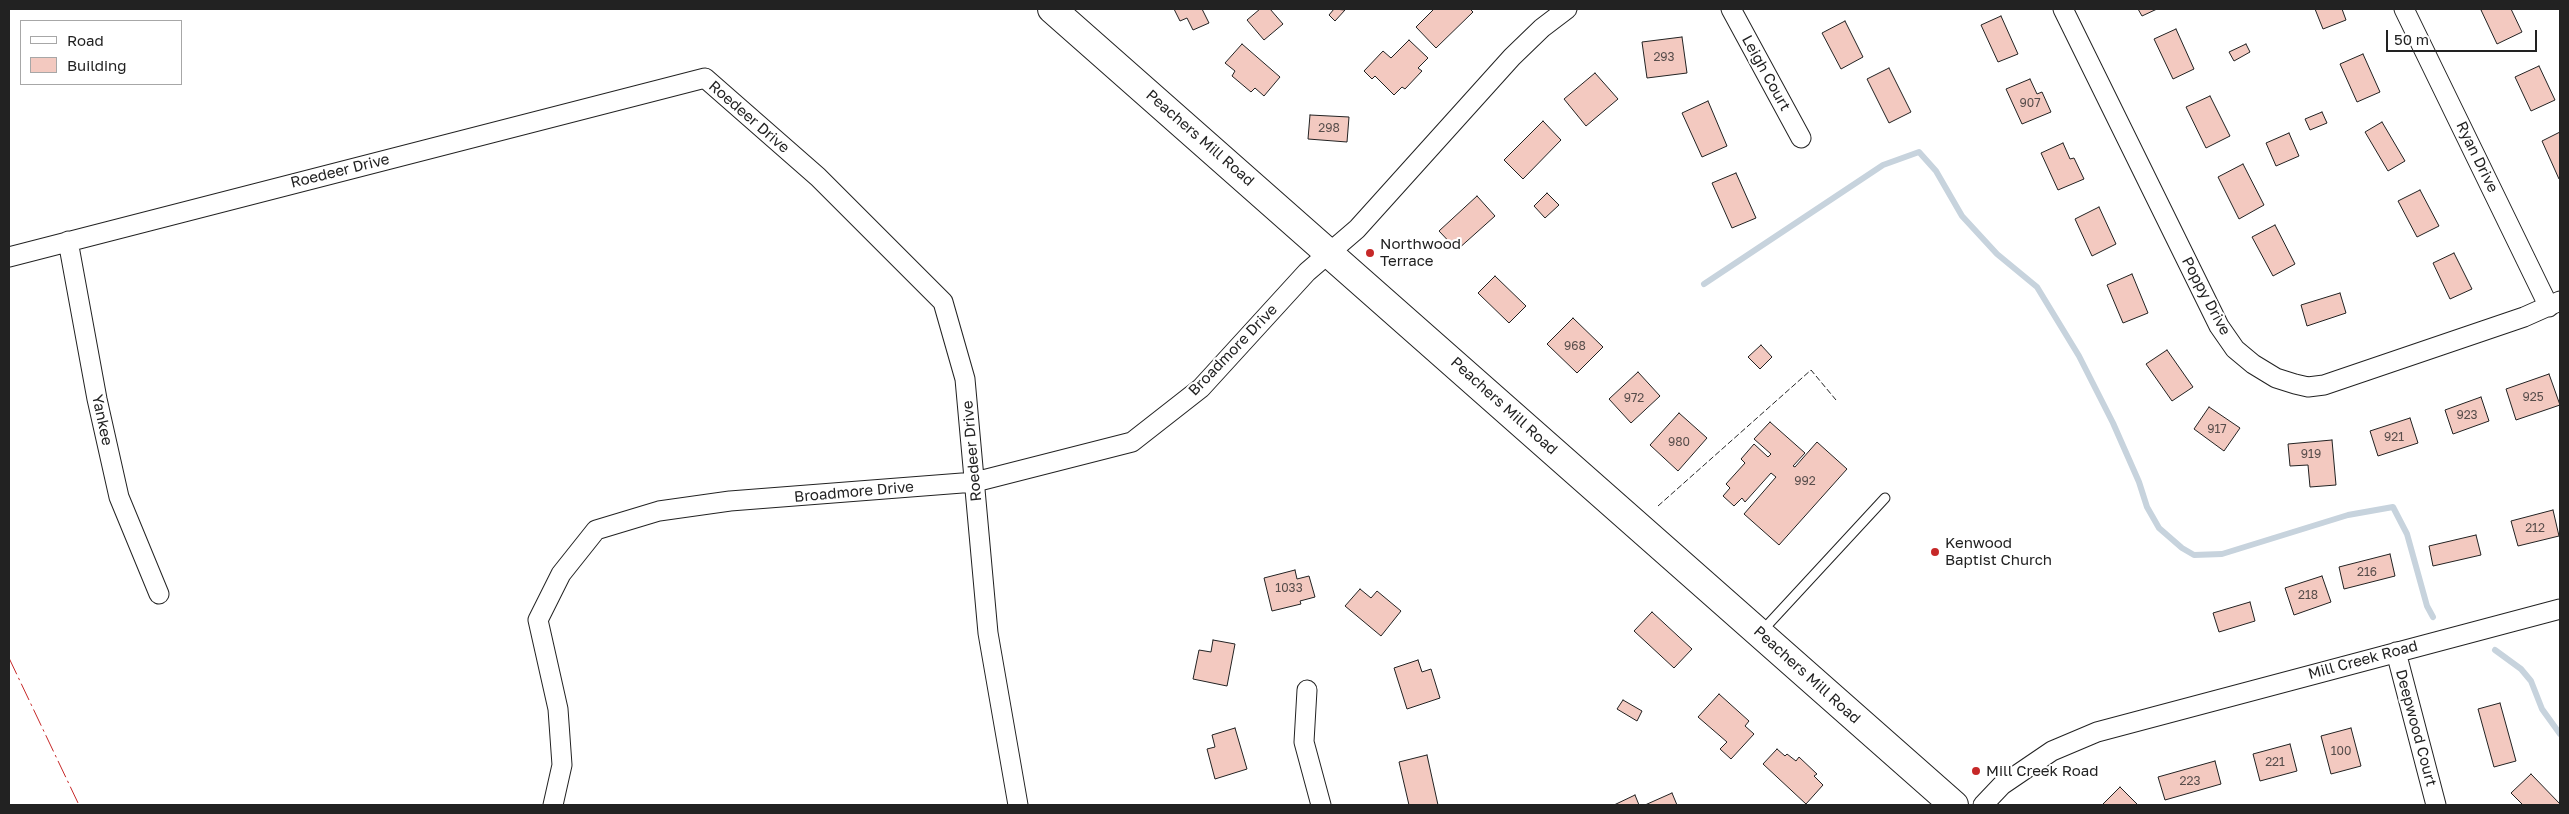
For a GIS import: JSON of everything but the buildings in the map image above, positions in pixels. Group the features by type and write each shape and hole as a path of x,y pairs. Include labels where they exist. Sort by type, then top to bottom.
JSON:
{"main road":[{"name":"Peachers Mill Road","path":"1052,9 1332,253 1954,805"}],"street":[{"path":"1332,253 1357,229 1512,57 1542,28 1567,9"},
{"name":"Leigh Court","path":"1731,9 1801,138"},
{"name":"Poppy Drive","path":"2063,9 2219,326 2235,349 2253,364 2276,378 2308,386 2324,385 2555,304"},
{"name":"Ryan Drive","path":"2404,9 2555,304"},
{"name":"Roedeer Drive","path":"9,257 705,78 818,177 943,302 965,379 988,633 1018,805"},
{"name":"Yankee","path":"68,241 96,399 119,497 159,594"},
{"name":"Broadmore Drive","path":"553,805 562,764 558,709 538,620 561,574 596,530 659,511 730,501 975,482 1132,442 1201,388 1307,272 1332,253"},
{"name":"Mill Creek Road","path":"1982,805 2002,785 2052,751 2097,732 2560,609"},
{"name":"Deepwood Court","path":"2396,652 2436,805"},
{"path":"1307,690 1304,742 1321,805"}],"lane":[{"path":"1760,633 1884,498"}],"waterway":[{"path":"1704,284 1883,165 1919,152 1936,171 1962,216 1997,254 2037,287 2079,356 2113,423 2139,482 2147,507 2159,528 2182,548 2194,555 2222,554 2348,515 2393,507 2407,534 2427,606 2433,617"},
{"path":"2495,650 2521,669 2531,681 2542,709 2560,734"}],"fence":[{"path":"1658,506 1811,370 1836,400"}],"power":[{"path":"9,658 79,805"}],"place":[{"name":"Northwood Terrace","path":"1370,253"},
{"name":"Kenwood Baptist Church","path":"1935,552"},
{"name":"Mill Creek Road","path":"1976,771"}]}
